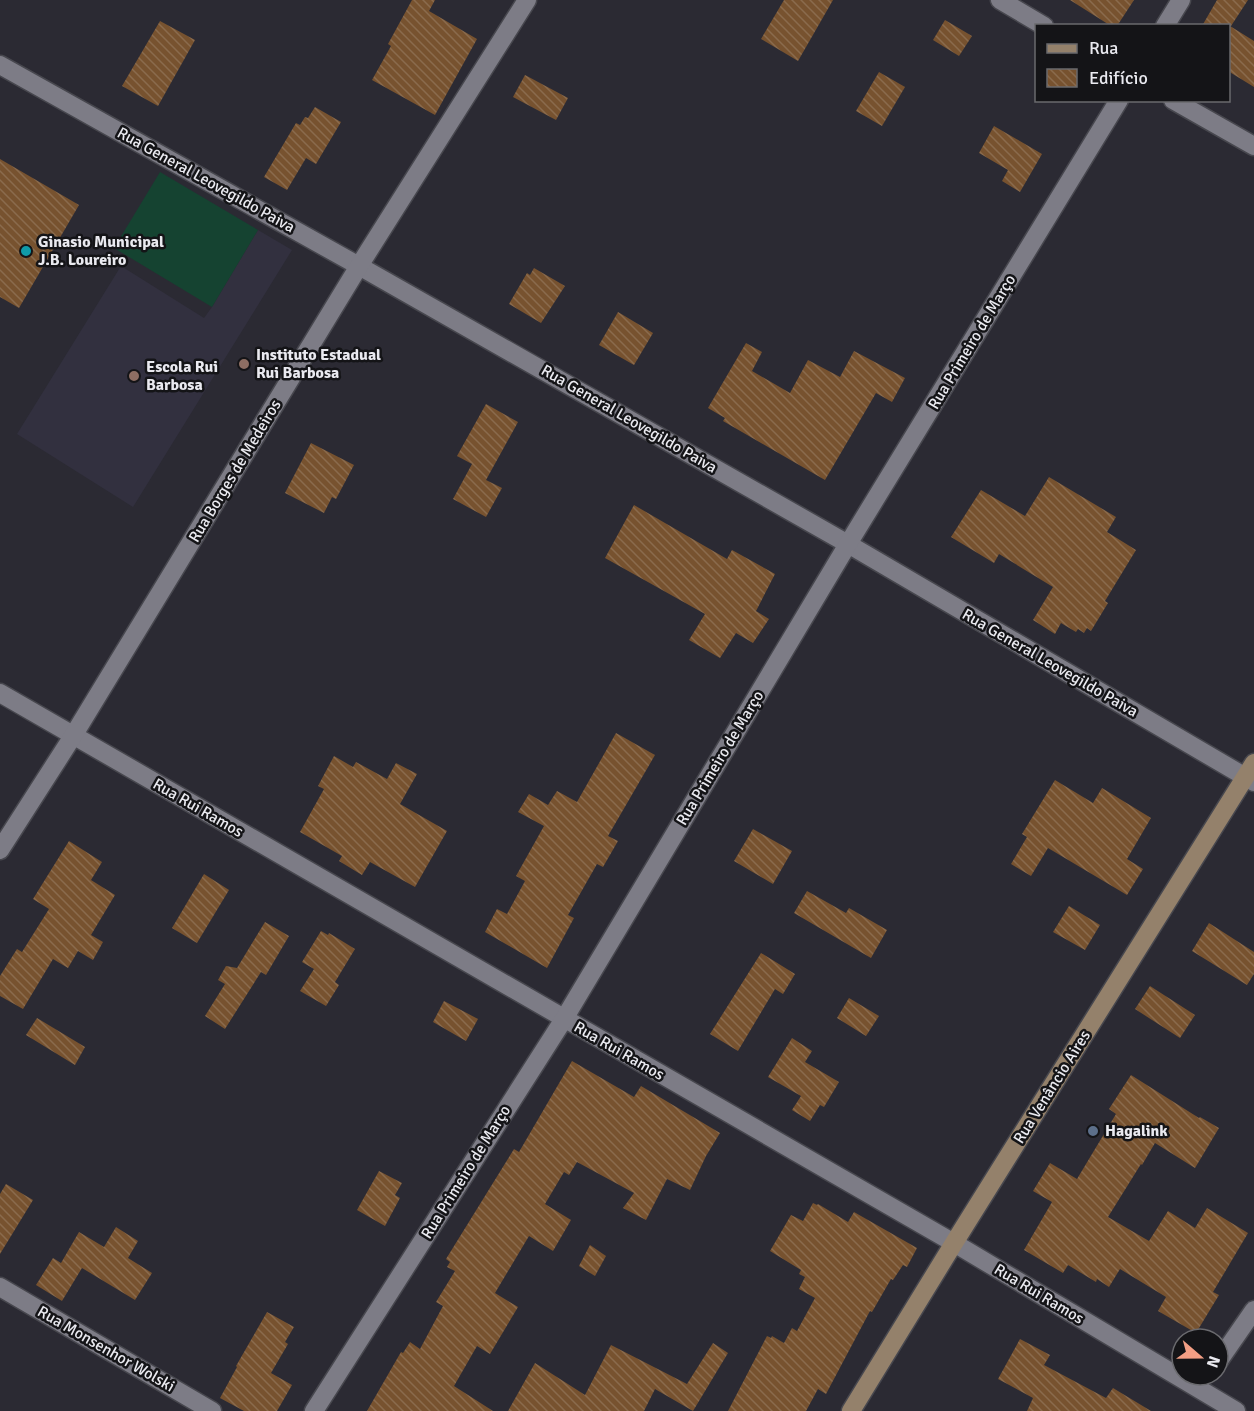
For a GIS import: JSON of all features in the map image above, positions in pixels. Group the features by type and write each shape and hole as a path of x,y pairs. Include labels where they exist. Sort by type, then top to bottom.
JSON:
{"main road":[{"name":"Rua Venâncio Aires","path":"852,1411 954,1243 1251,774"}],"street":[{"name":"Rua Borges de Medeiros","path":"0,850 73,736 359,266 527,0"},
{"path":"1000,0 1041,24"},
{"path":"1166,24 1181,0"},
{"name":"Rua General Leovegildo Paiva","path":"0,65 359,266 1251,774"},
{"name":"Rua Primeiro de Março","path":"314,1411 564,1019 848,544 1118,102"},
{"path":"1177,102 1254,146"},
{"name":"Rua Rui Ramos","path":"0,693 954,1243 1170,1363"},
{"name":"Rua Monsenhor Wolski","path":"0,1287 212,1411"},
{"path":"1230,1345 1254,1310"},
{"name":"Rua Rui Ramos","path":"1210,1387 1236,1411"}],"shaded area":[{"name":"Escola Rui Barbosa","path":"258,230 292,250 133,507 17,434 121,266 204,318"}],"green space":[{"path":"160,172 258,230 212,307 114,248"}],"building":[{"path":"412,0 435,0 429,11 477,39 435,115 372,80"},
{"path":"784,0 833,0 798,61 761,39"},
{"path":"1070,0 1134,0 1118,24 1108,24"},
{"path":"1217,0 1248,0 1231,26 1230,24 1203,24"},
{"path":"945,20 972,36 959,56 933,40"},
{"path":"160,21 195,40 158,106 122,86"},
{"path":"1230,26 1254,41 1254,87 1230,72"},
{"path":"879,72 905,87 882,126 856,111"},
{"path":"525,75 568,98 556,120 513,97"},
{"path":"315,107 341,122 316,164 306,158 287,190 264,177 296,123 300,125"},
{"path":"994,126 1042,154 1020,192 1002,181 1008,170 979,153"},
{"name":"Ginasio Municipal J.B. Loureiro","path":"0,159 79,205 19,308 0,297"},
{"path":"534,268 565,286 541,323 509,304 527,273 530,275"},
{"path":"618,312 653,333 634,365 599,345"},
{"path":"746,343 762,352 752,371 790,393 808,360 840,377 854,351 905,378 892,402 876,393 825,480 723,421 725,418 708,408"},
{"path":"486,404 518,422 486,480 502,488 486,517 453,499 472,464 457,456"},
{"path":"311,443 354,465 336,499 332,497 324,513 285,493"},
{"path":"1049,477 1116,517 1107,532 1136,550 1105,601 1108,603 1091,631 1087,628 1084,633 1078,629 1076,632 1061,623 1055,634 1033,620 1053,587 999,554 994,563 951,537 981,490 1025,516"},
{"path":"634,505 727,559 732,550 775,574 756,611 769,619 753,643 736,633 720,658 689,640 705,614 605,558"},
{"path":"616,733 655,755 608,836 618,841 603,867 597,864 568,915 574,918 547,968 485,932 497,909 507,914 525,881 516,876 544,826 518,812 529,794 548,805 557,791 577,802"},
{"path":"334,756 353,767 356,762 387,779 396,763 417,774 400,804 447,831 415,887 370,862 362,875 339,861 342,856 300,832 324,789 318,786"},
{"path":"1055,780 1093,803 1102,788 1151,818 1127,859 1143,869 1127,895 1048,848 1031,876 1011,864 1027,837 1022,834"},
{"path":"753,829 792,851 773,884 734,861"},
{"path":"69,841 102,862 91,880 115,895 91,935 103,942 93,960 78,951 68,968 53,959 23,1009 0,996 0,976 17,949 22,952 49,909 33,899"},
{"path":"204,874 229,890 197,943 172,928"},
{"path":"807,891 846,913 849,908 887,930 871,958 794,913"},
{"path":"1069,906 1100,925 1085,950 1053,932"},
{"path":"265,922 289,936 266,975 261,972 225,1029 205,1016 225,984 218,980 226,966 237,968"},
{"path":"1209,923 1254,952 1254,974 1247,985 1192,951"},
{"path":"321,931 328,935 329,933 355,949 335,982 339,985 326,1006 300,991 314,969 302,962"},
{"path":"761,953 795,974 783,994 775,989 738,1051 710,1034"},
{"path":"1150,986 1195,1015 1180,1038 1135,1009"},
{"path":"849,998 879,1016 866,1036 837,1018"},
{"path":"444,1001 478,1019 466,1041 433,1022"},
{"path":"37,1018 85,1047 75,1065 26,1035"},
{"path":"792,1038 812,1051 805,1062 839,1082 824,1107 820,1105 810,1121 792,1110 801,1096 768,1077"},
{"path":"572,1061 634,1097 641,1086 720,1133 690,1190 667,1179 646,1220 623,1208 634,1193 577,1162 569,1175 564,1172 545,1204 571,1220 553,1251 529,1236 495,1293 518,1307 490,1354 477,1346 454,1386 493,1411 367,1411 401,1352 403,1353 410,1342 420,1349 443,1306 436,1302 455,1271 447,1267 450,1262 446,1259 514,1149 519,1152"},
{"path":"1131,1075 1219,1128 1195,1168 1155,1143 1108,1217 1149,1241 1168,1211 1195,1228 1207,1208 1248,1233 1213,1292 1219,1295 1200,1327 1186,1327 1158,1311 1166,1297 1120,1269 1109,1287 1068,1265 1063,1273 1024,1250 1052,1202 1033,1191 1050,1163 1077,1179 1116,1114 1109,1109"},
{"path":"379,1171 402,1183 395,1195 400,1198 385,1226 357,1210"},
{"path":"6,1184 33,1200 0,1254 0,1194"},
{"path":"813,1203 848,1222 854,1212 917,1248 907,1267 903,1265 893,1280 891,1279 872,1312 870,1311 826,1394 818,1389 806,1411 728,1411 767,1336 771,1338 772,1336 784,1343 792,1328 797,1331 815,1298 799,1289 805,1277 799,1274 801,1270 770,1251 791,1215 803,1221"},
{"path":"116,1227 138,1241 128,1258 152,1273 135,1300 82,1268 62,1301 36,1285 53,1258 61,1263 79,1232 104,1247"},
{"path":"590,1245 606,1256 595,1276 579,1266"},
{"path":"267,1312 294,1327 285,1342 288,1344 271,1373 292,1385 277,1411 244,1411 220,1398"},
{"path":"1020,1339 1050,1355 1044,1365 1106,1398 1113,1388 1151,1411 1027,1411 1033,1398 998,1379"},
{"path":"713,1343 728,1353 693,1411 655,1389 644,1411 508,1411 535,1363 585,1395 611,1345 687,1384"}],"place":[{"name":"Ginasio Municipal J.B. Loureiro","path":"26,251"},
{"name":"Instituto Estadual Rui Barbosa","path":"244,364"},
{"name":"Escola Rui Barbosa","path":"134,376"},
{"name":"Hagalink","path":"1093,1131"}]}
